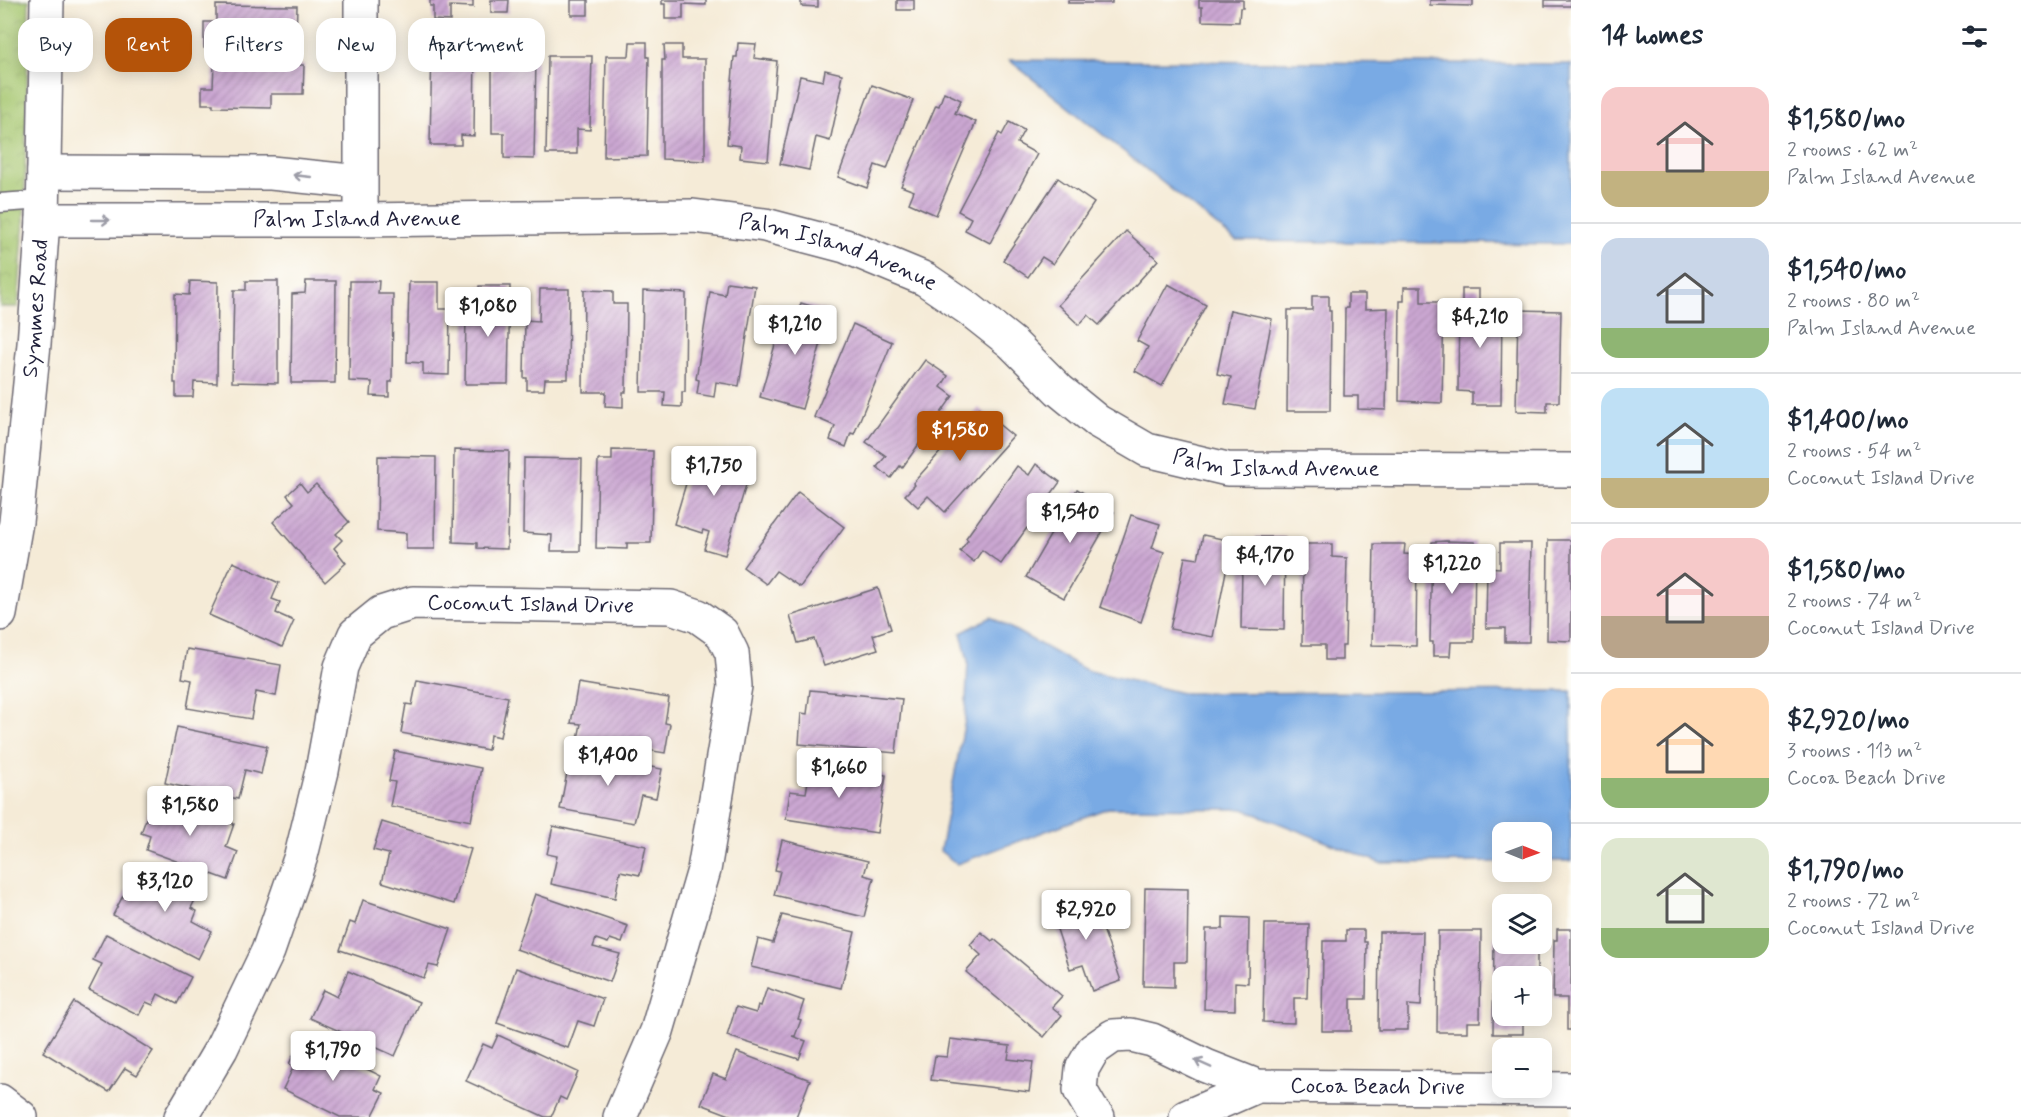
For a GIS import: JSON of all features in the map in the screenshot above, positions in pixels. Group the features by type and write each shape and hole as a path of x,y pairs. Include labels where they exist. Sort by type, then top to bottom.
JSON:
{"street":[{"name":"Symmes Road","path":"0,614 16,522 30,385 43,197 47,0"},
{"path":"361,0 361,220"},
{"name":"Palm Island Avenue","path":"43,197 240,172 360,182"},
{"path":"240,172 241,219"},
{"name":"Palm Island Avenue","path":"43,197 241,219 693,216 765,225 845,246 925,279 969,309 1012,344 1059,390 1097,422 1147,450 1227,469 1571,470"},
{"name":"Coconut Island Drive","path":"181,1117 221,1049 268,951 301,856 322,771 342,666 355,634 381,613 414,603 671,607 699,616 722,633 732,653 735,686 704,870 657,1031 620,1117"},
{"name":"Cocoa Beach Drive","path":"1098,1117 1080,1090 1082,1069 1093,1050 1113,1036 1131,1035 1152,1040 1206,1066 1257,1086 1571,1089"},
{"name":"Cocoa Beach Drive","path":"1186,1117 1257,1086"},
{"path":"0,1101 21,1117"}],"lane":[{"path":"0,203 43,197"}],"green space":[{"path":"0,0 29,0 29,18 18,18 18,72 27,72 24,220 18,307 0,307"}],"water":[{"path":"1009,60 1571,64 1571,244 1236,241"},
{"path":"991,617 1086,670 1182,693 1571,691 1571,861 1552,861 1552,822 1492,822 1492,862 1380,863 1243,809 1108,808 957,864 940,851 965,720 968,661 961,633"}],"building":[{"path":"430,0 473,0 473,7 450,6 450,18 433,18 433,6 430,6"},
{"path":"491,0 509,0 508,13 491,13"},
{"path":"571,0 588,0 588,15 571,15"},
{"path":"662,0 706,0 706,5 683,4 683,19 665,19 665,4 662,4"},
{"path":"801,0 818,0 818,7 801,6"},
{"path":"897,0 914,0 914,10 897,10"},
{"path":"1068,0 1112,0 1112,3 1068,3"},
{"path":"1199,0 1243,0 1239,22 1202,21 1202,7 1199,7"},
{"path":"1430,0 1473,0 1473,6 1430,5"},
{"path":"1545,0 1571,0 1571,6 1545,6"},
{"path":"216,5 297,6 297,18 216,18"},
{"path":"630,42 647,42 647,57 649,57 647,156 604,157 606,56 629,56"},
{"path":"738,43 756,44 754,58 777,61 768,161 740,158 741,146 727,144 734,57 737,57"},
{"path":"664,45 682,45 682,59 705,59 705,161 662,159"},
{"path":"548,56 592,56 590,130 577,129 577,154 546,154"},
{"path":"825,70 842,74 840,85 842,86 830,141 816,137 809,170 780,164 800,76 823,81"},
{"path":"214,72 304,72 303,94 271,94 271,108 213,107 213,104 202,104 202,87 213,87"},
{"path":"431,72 475,72 474,136 461,135 461,145 430,145"},
{"path":"492,72 536,72 534,159 504,158 504,133 492,133"},
{"path":"872,85 913,100 887,169 875,165 867,188 838,177"},
{"path":"944,92 961,100 955,113 976,122 936,215 909,203 914,191 901,186 936,105 939,106"},
{"path":"1009,122 1024,130 1017,143 1037,154 990,243 965,230 971,218 958,211 999,133 1002,135"},
{"path":"1058,178 1094,203 1053,264 1042,257 1028,277 1003,260"},
{"path":"1126,231 1158,260 1099,325 1088,315 1079,325 1058,305"},
{"path":"190,281 218,282 217,383 194,382 193,397 176,397 176,383 174,383 175,294 189,295"},
{"path":"246,281 278,281 278,383 232,382 234,290 246,290"},
{"path":"306,281 336,281 335,383 291,383 292,294 305,293"},
{"path":"350,281 379,281 378,294 393,294 392,382 389,382 389,397 371,396 372,382 349,381"},
{"path":"409,282 439,282 439,309 450,309 449,375 423,374 423,363 407,362"},
{"path":"727,282 755,286 739,386 716,382 714,397 697,394 699,380 696,379 710,292 725,295"},
{"path":"1168,284 1206,305 1162,386 1135,371 1148,347 1137,341"},
{"path":"479,286 510,286 508,384 465,384 466,310 479,310"},
{"path":"1404,287 1421,287 1421,302 1444,302 1442,403 1399,401 1400,301 1404,301"},
{"path":"540,289 569,289 568,379 545,379 544,390 527,390 527,378 524,378 525,320 539,321"},
{"path":"1462,289 1479,289 1479,304 1502,304 1501,405 1472,405 1472,392 1458,391 1459,304 1462,304"},
{"path":"584,290 613,291 613,304 627,304 626,392 623,392 623,407 605,406 606,392 583,392"},
{"path":"643,291 686,293 685,392 682,392 682,407 664,406 665,392 641,392"},
{"path":"1348,294 1365,294 1365,309 1388,308 1386,410 1358,409 1358,396 1344,396 1345,308 1348,308"},
{"path":"1312,296 1329,296 1329,311 1331,311 1330,411 1287,411 1288,310 1312,310"},
{"path":"801,303 830,312 802,409 760,397 785,310 798,313"},
{"path":"1230,310 1272,319 1255,409 1225,404 1231,377 1217,374"},
{"path":"1518,310 1561,311 1559,402 1547,402 1547,412 1516,411"},
{"path":"853,324 892,342 854,434 851,433 846,447 830,440 835,426 814,417"},
{"path":"925,360 948,376 941,387 953,396 902,468 900,466 891,478 877,467 886,456 866,442"},
{"path":"979,408 1013,436 945,512 928,496 918,507 905,495"},
{"path":"454,450 509,451 507,549 477,548 477,543 453,542"},
{"path":"612,450 653,451 651,543 627,543 627,549 596,548 598,460 612,460"},
{"path":"696,450 735,461 738,450 755,455 725,555 704,549 709,532 703,530 702,533 674,524"},
{"path":"378,456 436,457 435,549 406,549 406,533 377,531"},
{"path":"524,458 582,459 580,551 551,551 552,535 523,533"},
{"path":"1036,464 1060,482 1001,564 982,550 974,562 960,551 968,540 966,538 1017,466 1029,475"},
{"path":"300,483 307,492 316,484 349,522 336,534 342,540 334,548 346,563 325,582 273,522 294,503 287,495"},
{"path":"1077,489 1114,512 1064,598 1026,577"},
{"path":"798,492 844,527 800,587 776,571 766,584 743,567"},
{"path":"1131,515 1160,524 1152,548 1164,552 1141,622 1100,607"},
{"path":"1203,535 1232,541 1213,637 1170,629 1185,557 1198,559"},
{"path":"1256,537 1285,537 1284,630 1241,629 1242,564 1255,564"},
{"path":"1548,540 1571,540 1571,641 1547,640"},
{"path":"1432,542 1475,542 1474,642 1451,642 1450,656 1433,656 1433,642 1430,642"},
{"path":"1500,543 1531,543 1529,642 1505,642 1505,628 1486,628 1487,567 1500,568"},
{"path":"1303,544 1332,544 1332,557 1347,558 1345,646 1342,646 1342,660 1325,660 1325,645 1302,645"},
{"path":"1374,544 1405,544 1404,554 1417,555 1416,646 1372,645"},
{"path":"233,562 279,583 272,599 280,602 276,613 294,621 282,647 209,615"},
{"path":"878,588 891,629 873,635 878,649 824,666 814,639 798,643 790,616"},
{"path":"187,649 281,665 276,696 256,692 251,719 187,708 192,680 182,678"},
{"path":"417,680 508,697 500,737 490,735 488,750 401,733 406,704 412,705"},
{"path":"578,683 669,698 665,723 670,724 665,753 578,739 581,724 571,723"},
{"path":"810,690 902,699 896,753 799,744 801,713 807,714"},
{"path":"177,727 267,746 261,774 245,770 238,799 165,783"},
{"path":"395,751 481,768 471,821 390,806 395,782 389,781"},
{"path":"571,752 662,769 656,798 641,795 634,823 560,809"},
{"path":"811,763 886,775 877,833 786,819 790,791 806,793"},
{"path":"155,794 234,824 226,847 238,852 228,880 146,850 150,836 141,833"},
{"path":"382,822 471,849 454,904 382,882 389,854 373,850"},
{"path":"553,826 646,846 640,875 620,871 615,898 551,884 557,856 547,854"},
{"path":"782,840 868,861 864,875 874,878 864,917 774,895 780,871 775,870"},
{"path":"148,868 198,894 191,908 197,911 193,921 212,931 198,959 113,915 126,890 135,894"},
{"path":"1145,888 1188,889 1187,962 1174,962 1174,987 1143,986"},
{"path":"535,894 628,926 622,943 610,939 608,943 596,939 593,947 620,954 610,982 516,949"},
{"path":"1091,894 1121,981 1092,991 1083,965 1070,969 1050,908"},
{"path":"363,900 451,929 438,967 429,965 424,978 340,950 350,922 355,924"},
{"path":"782,915 855,932 841,988 751,967 758,939 773,943"},
{"path":"1223,917 1249,918 1248,983 1235,982 1235,1010 1204,1009 1206,929 1223,929"},
{"path":"1265,924 1309,924 1307,998 1294,998 1294,1023 1263,1022"},
{"path":"1557,929 1571,929 1571,1030 1567,1030 1567,998 1553,998 1554,940 1557,940"},
{"path":"1346,930 1364,930 1364,942 1367,942 1366,999 1351,999 1351,1031 1322,1031 1323,941 1346,941"},
{"path":"1438,931 1481,931 1480,1022 1467,1022 1467,1032 1437,1032"},
{"path":"981,932 992,941 994,939 1062,996 1052,1007 1062,1015 1044,1037 966,972 981,955 970,945"},
{"path":"1379,932 1423,932 1421,1006 1408,1005 1408,1030 1378,1030"},
{"path":"106,934 191,977 177,1004 158,994 153,1005 146,1002 139,1015 89,990 102,964 93,960"},
{"path":"1494,954 1537,954 1537,966 1494,966"},
{"path":"516,968 603,999 594,1026 578,1021 568,1048 497,1023"},
{"path":"348,971 419,1002 395,1056 310,1018 323,990 337,997"},
{"path":"767,988 804,1001 798,1019 801,1020 795,1036 792,1036 806,1041 799,1059 727,1036 736,1007 756,1013"},
{"path":"74,1002 153,1051 137,1075 125,1068 109,1092 43,1052"},
{"path":"1493,1026 1523,1026 1523,1034 1493,1034"},
{"path":"498,1035 578,1072 566,1100 560,1097 551,1117 545,1117 466,1081 483,1044 492,1048"},
{"path":"302,1037 381,1076 375,1089 384,1093 372,1117 340,1117 283,1089 294,1066 289,1064"},
{"path":"950,1039 1010,1046 1008,1059 1033,1062 1029,1092 931,1080 935,1056 947,1057"},
{"path":"737,1052 810,1080 796,1117 735,1117 701,1104 713,1074 726,1079"}]}
